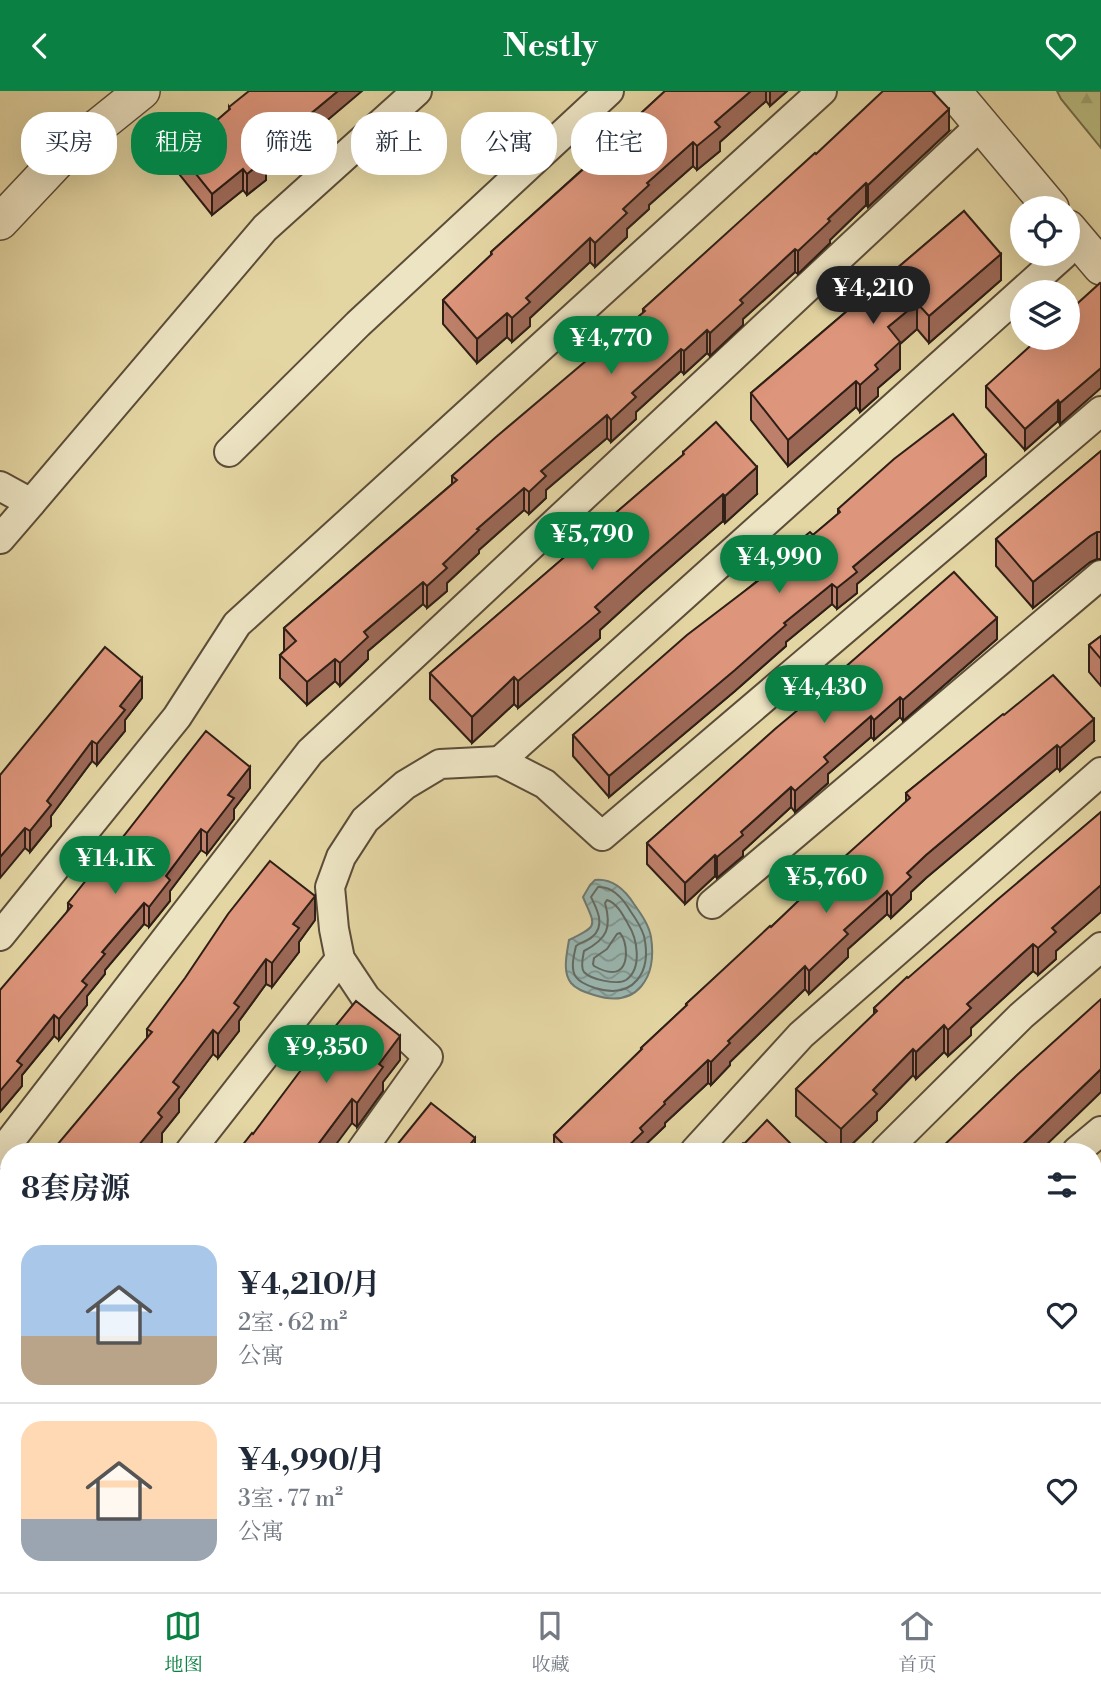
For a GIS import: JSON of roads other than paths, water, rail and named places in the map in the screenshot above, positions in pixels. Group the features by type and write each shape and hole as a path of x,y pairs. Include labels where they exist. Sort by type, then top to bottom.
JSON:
{"street":[{"path":"0,222 65,153 142,91"},
{"path":"0,539 265,228 417,91"},
{"path":"229,452 358,324 609,91"},
{"path":"0,936 177,717 237,624 822,91"},
{"path":"953,91 1041,196"},
{"path":"9,1143 310,753 981,125"},
{"path":"1080,251 1101,267"},
{"path":"500,761 1044,266"},
{"path":"367,1143 428,1057 366,998 340,959 330,887 341,857 365,820 405,785 440,764 500,761 545,784 602,836 1101,411"},
{"path":"0,486 31,503"},
{"path":"712,904 1101,575"},
{"path":"702,1143 801,1035 1101,772"},
{"path":"894,1143 1021,1016 1101,947"},
{"path":"196,1143 340,959"},
{"path":"1087,1143 1101,1131"}],"water":[{"path":"595,880 613,883 622,890 642,916 650,933 652,952 647,977 633,993 622,997 609,998 585,992 568,979 566,962 569,940 586,931 592,924 583,897"}]}
